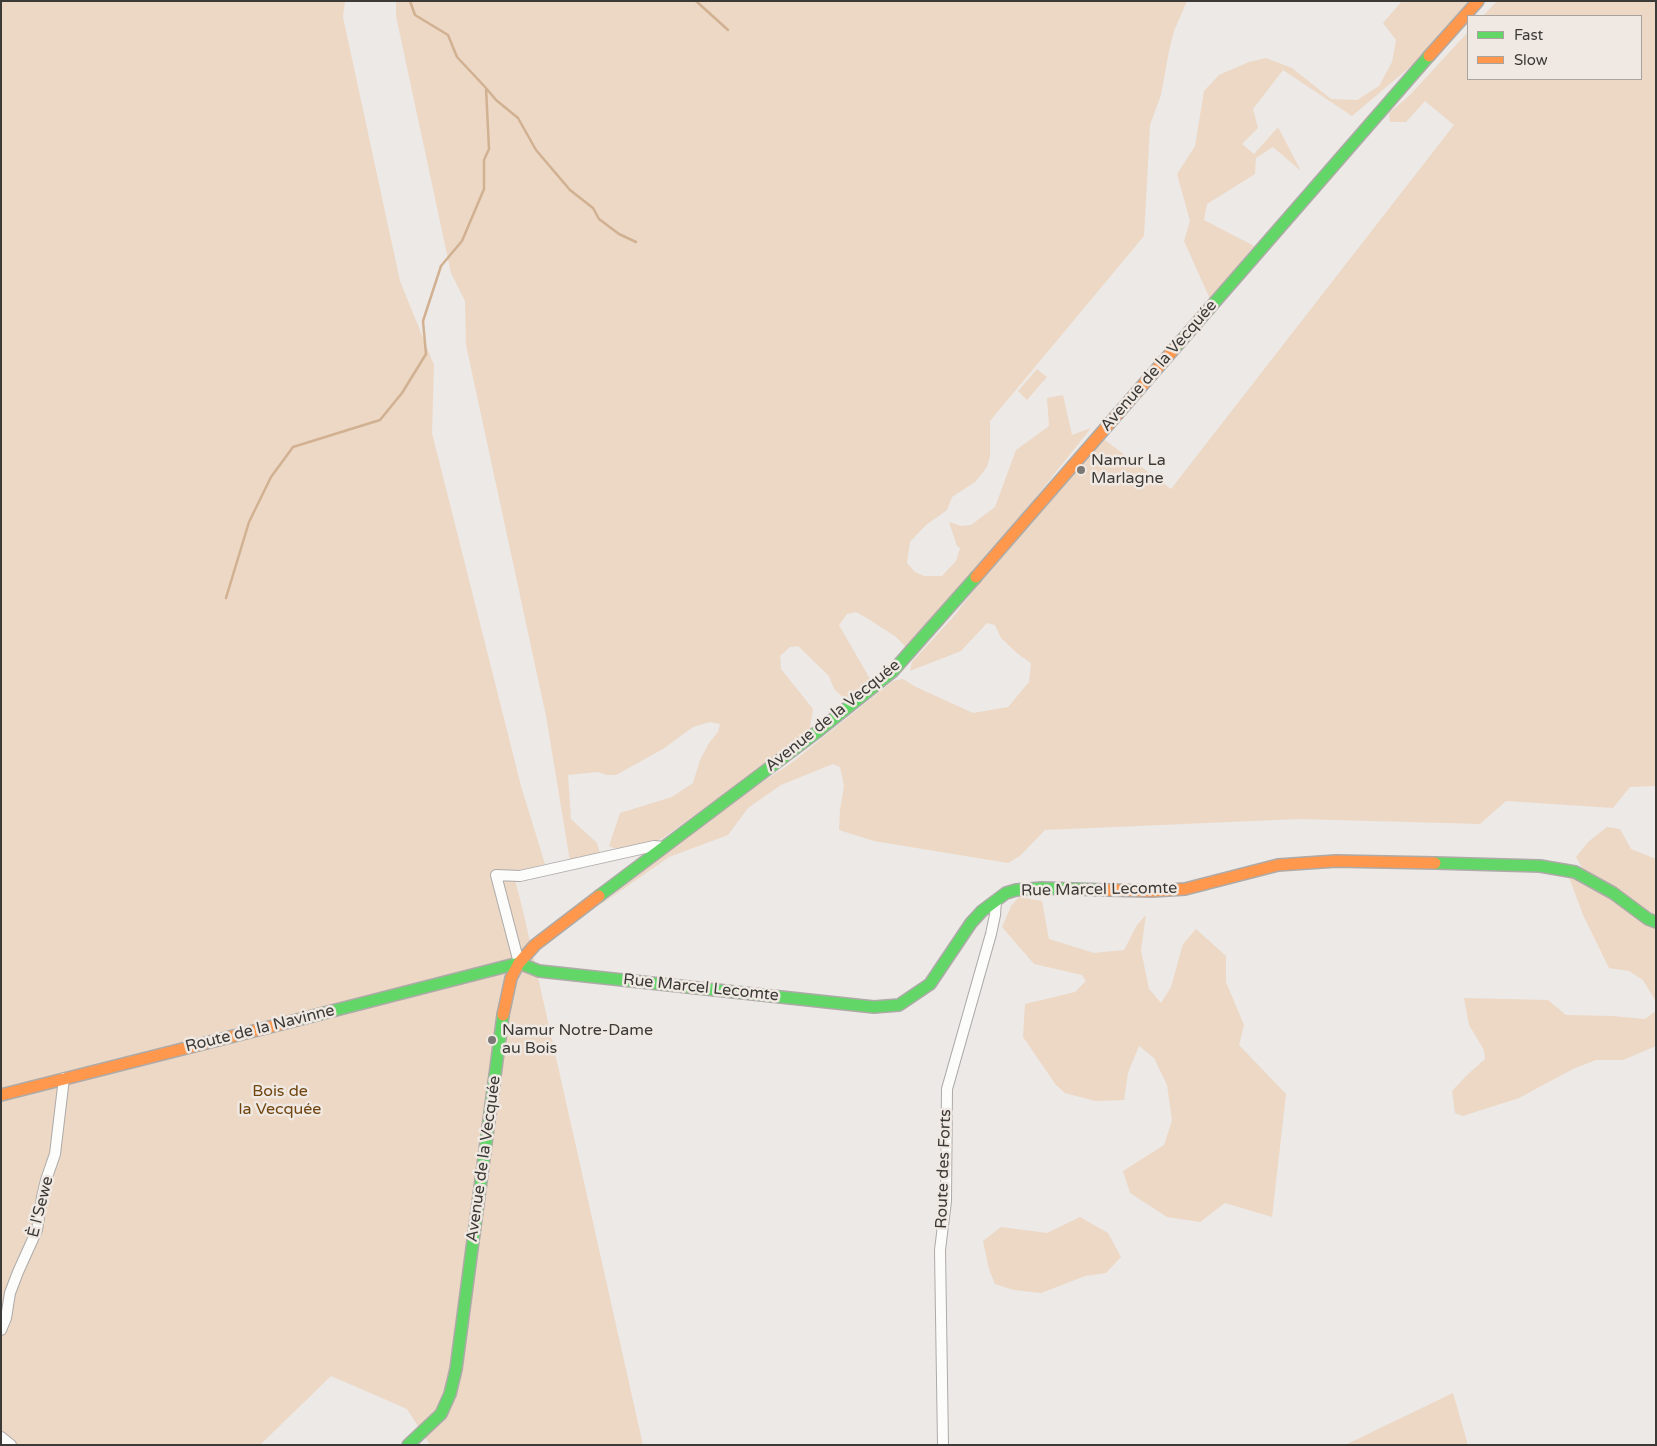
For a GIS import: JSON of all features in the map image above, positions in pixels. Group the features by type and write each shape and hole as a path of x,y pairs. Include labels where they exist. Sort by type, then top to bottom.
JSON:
{"main road":[{"name":"Avenue de la Vecquée","path":"408,1445 441,1414 450,1394 456,1369 503,1016 511,978 519,963 531,949 550,933 817,732 892,672 1342,154 1478,1"},
{"name":"Rue Marcel Lecomte","path":"519,963 539,971 874,1007 899,1004 930,984 971,923 982,911 1006,893 1016,890 1034,889 1152,891 1185,889 1278,865 1303,862 1336,861 1540,866 1575,872 1613,892 1648,919 1656,922"},
{"name":"Route de la Navinne","path":"1,1095 519,963"}],"street":[{"path":"519,963 496,875 520,876 654,846 664,847"},
{"name":"Route des Forts","path":"943,1445 940,1250 946,1201 947,1089 991,934 996,900"},
{"name":"È l'Sewe","path":"1,1330 6,1318 10,1293 38,1230 46,1180 56,1154 64,1078"},
{"path":"1,1437 11,1445"}],"green space":[{"name":"Bois de la Vecquée","path":"1,1 345,1 343,17 400,281 434,365 432,433 521,786 545,864 513,872 643,1445 430,1445 407,1409 331,1376 260,1445 7,1445 1,1437"},
{"path":"396,1 1187,1 1174,31 1161,95 1150,125 1144,236 990,421 990,456 987,467 975,482 952,497 947,510 926,525 910,542 907,563 915,572 924,576 942,576 956,561 960,548 957,546 949,522 961,526 971,525 995,507 1016,450 1049,426 1047,398 1063,395 1072,435 1091,428 990,555 909,650 896,637 870,620 856,612 847,614 839,625 870,679 847,701 834,689 829,676 798,646 790,647 780,656 781,669 813,709 810,728 787,749 663,838 646,846 619,850 609,846 620,813 672,797 693,783 700,760 709,743 718,732 720,724 710,722 693,727 663,749 616,775 598,772 568,775 571,819 597,843 601,857 571,867 546,716 466,345 465,301 451,273 396,16"},
{"path":"1402,1 1473,1 1430,50 1352,116 1283,70 1253,109 1258,128 1242,144 1254,154 1278,127 1301,171 1273,147 1256,158 1255,174 1207,204 1204,220 1254,246 1210,299 1184,241 1190,221 1177,174 1195,146 1204,91 1219,75 1249,62 1266,58 1292,68 1331,99 1357,100 1379,86 1392,62 1396,40 1383,23"},
{"path":"1497,1 1656,1 1656,786 1630,787 1613,808 1506,801 1480,824 1299,819 1045,830 1020,856 1008,863 874,841 839,830 844,786 840,767 833,764 781,785 748,808 728,835 669,857 599,906 719,810 790,764 893,681 903,679 916,687 973,713 1008,707 1029,682 1031,663 1001,638 995,625 987,623 961,651 910,671 912,662 954,616 1008,546 1102,438 1171,489 1454,125 1425,101 1406,122 1390,122 1389,113 1409,96 1467,33 1467,80 1642,80 1642,15 1484,15"},
{"path":"1037,369 1047,377 1027,400 1018,391"},
{"path":"1607,827 1620,829 1631,849 1656,859 1656,1002 1643,980 1629,971 1609,968 1583,915 1569,877 1595,891 1576,857 1588,842"},
{"path":"1019,897 1042,901 1049,939 1094,953 1124,950 1137,925 1146,915 1141,950 1149,989 1161,1003 1171,987 1183,944 1196,929 1226,956 1226,982 1244,1025 1239,1045 1286,1094 1272,1217 1225,1203 1200,1222 1167,1217 1130,1193 1123,1171 1164,1145 1172,1120 1167,1085 1154,1058 1139,1046 1128,1073 1124,1100 1095,1101 1065,1093 1056,1085 1023,1037 1025,1004 1075,992 1086,981 1082,975 1034,964 1002,927 1011,906"},
{"path":"1464,998 1548,1000 1566,1015 1645,1019 1656,1011 1656,1046 1623,1060 1596,1060 1573,1069 1519,1098 1463,1116 1455,1113 1452,1091 1485,1059 1484,1050 1469,1025"},
{"path":"1080,1217 1108,1233 1121,1257 1106,1273 1085,1276 1041,1293 1014,1290 995,1284 989,1269 983,1241 1001,1227 1047,1233"},
{"path":"1453,1393 1468,1445 1345,1445"}],"waterway":[{"path":"226,598 249,522 271,477 293,447 380,420 402,393 426,354 423,321 441,266 462,241 484,189 484,160 489,149 486,88 457,57 448,35 415,15 410,1"},
{"path":"696,1 728,30"},
{"path":"486,88 496,100 518,118 536,150 570,190 593,208 599,219 619,234 636,242"}],"traffic: fast":[{"path":"1175,348 1429,56"},
{"path":"599,896 817,732 892,672 976,577"},
{"path":"1435,863 1540,866 1575,872 1613,893 1648,919 1656,922"},
{"path":"519,963 539,971 874,1007 899,1005 930,984 971,923 982,911 1006,893 1016,890 1042,888 1107,890"},
{"path":"297,1020 519,963"},
{"path":"408,1445 441,1414 450,1394 456,1369 503,1015"}],"traffic: slow":[{"path":"1429,56 1478,1"},
{"path":"976,577 1175,348"},
{"path":"1107,890 1152,891 1185,889 1278,865 1336,861 1435,863"},
{"path":"503,1015 511,978 519,963 535,945 599,896"},
{"path":"1,1095 297,1020"}],"place":[{"name":"Namur La Marlagne","path":"1081,470"},
{"name":"Namur Notre-Dame au Bois","path":"492,1040"}]}
